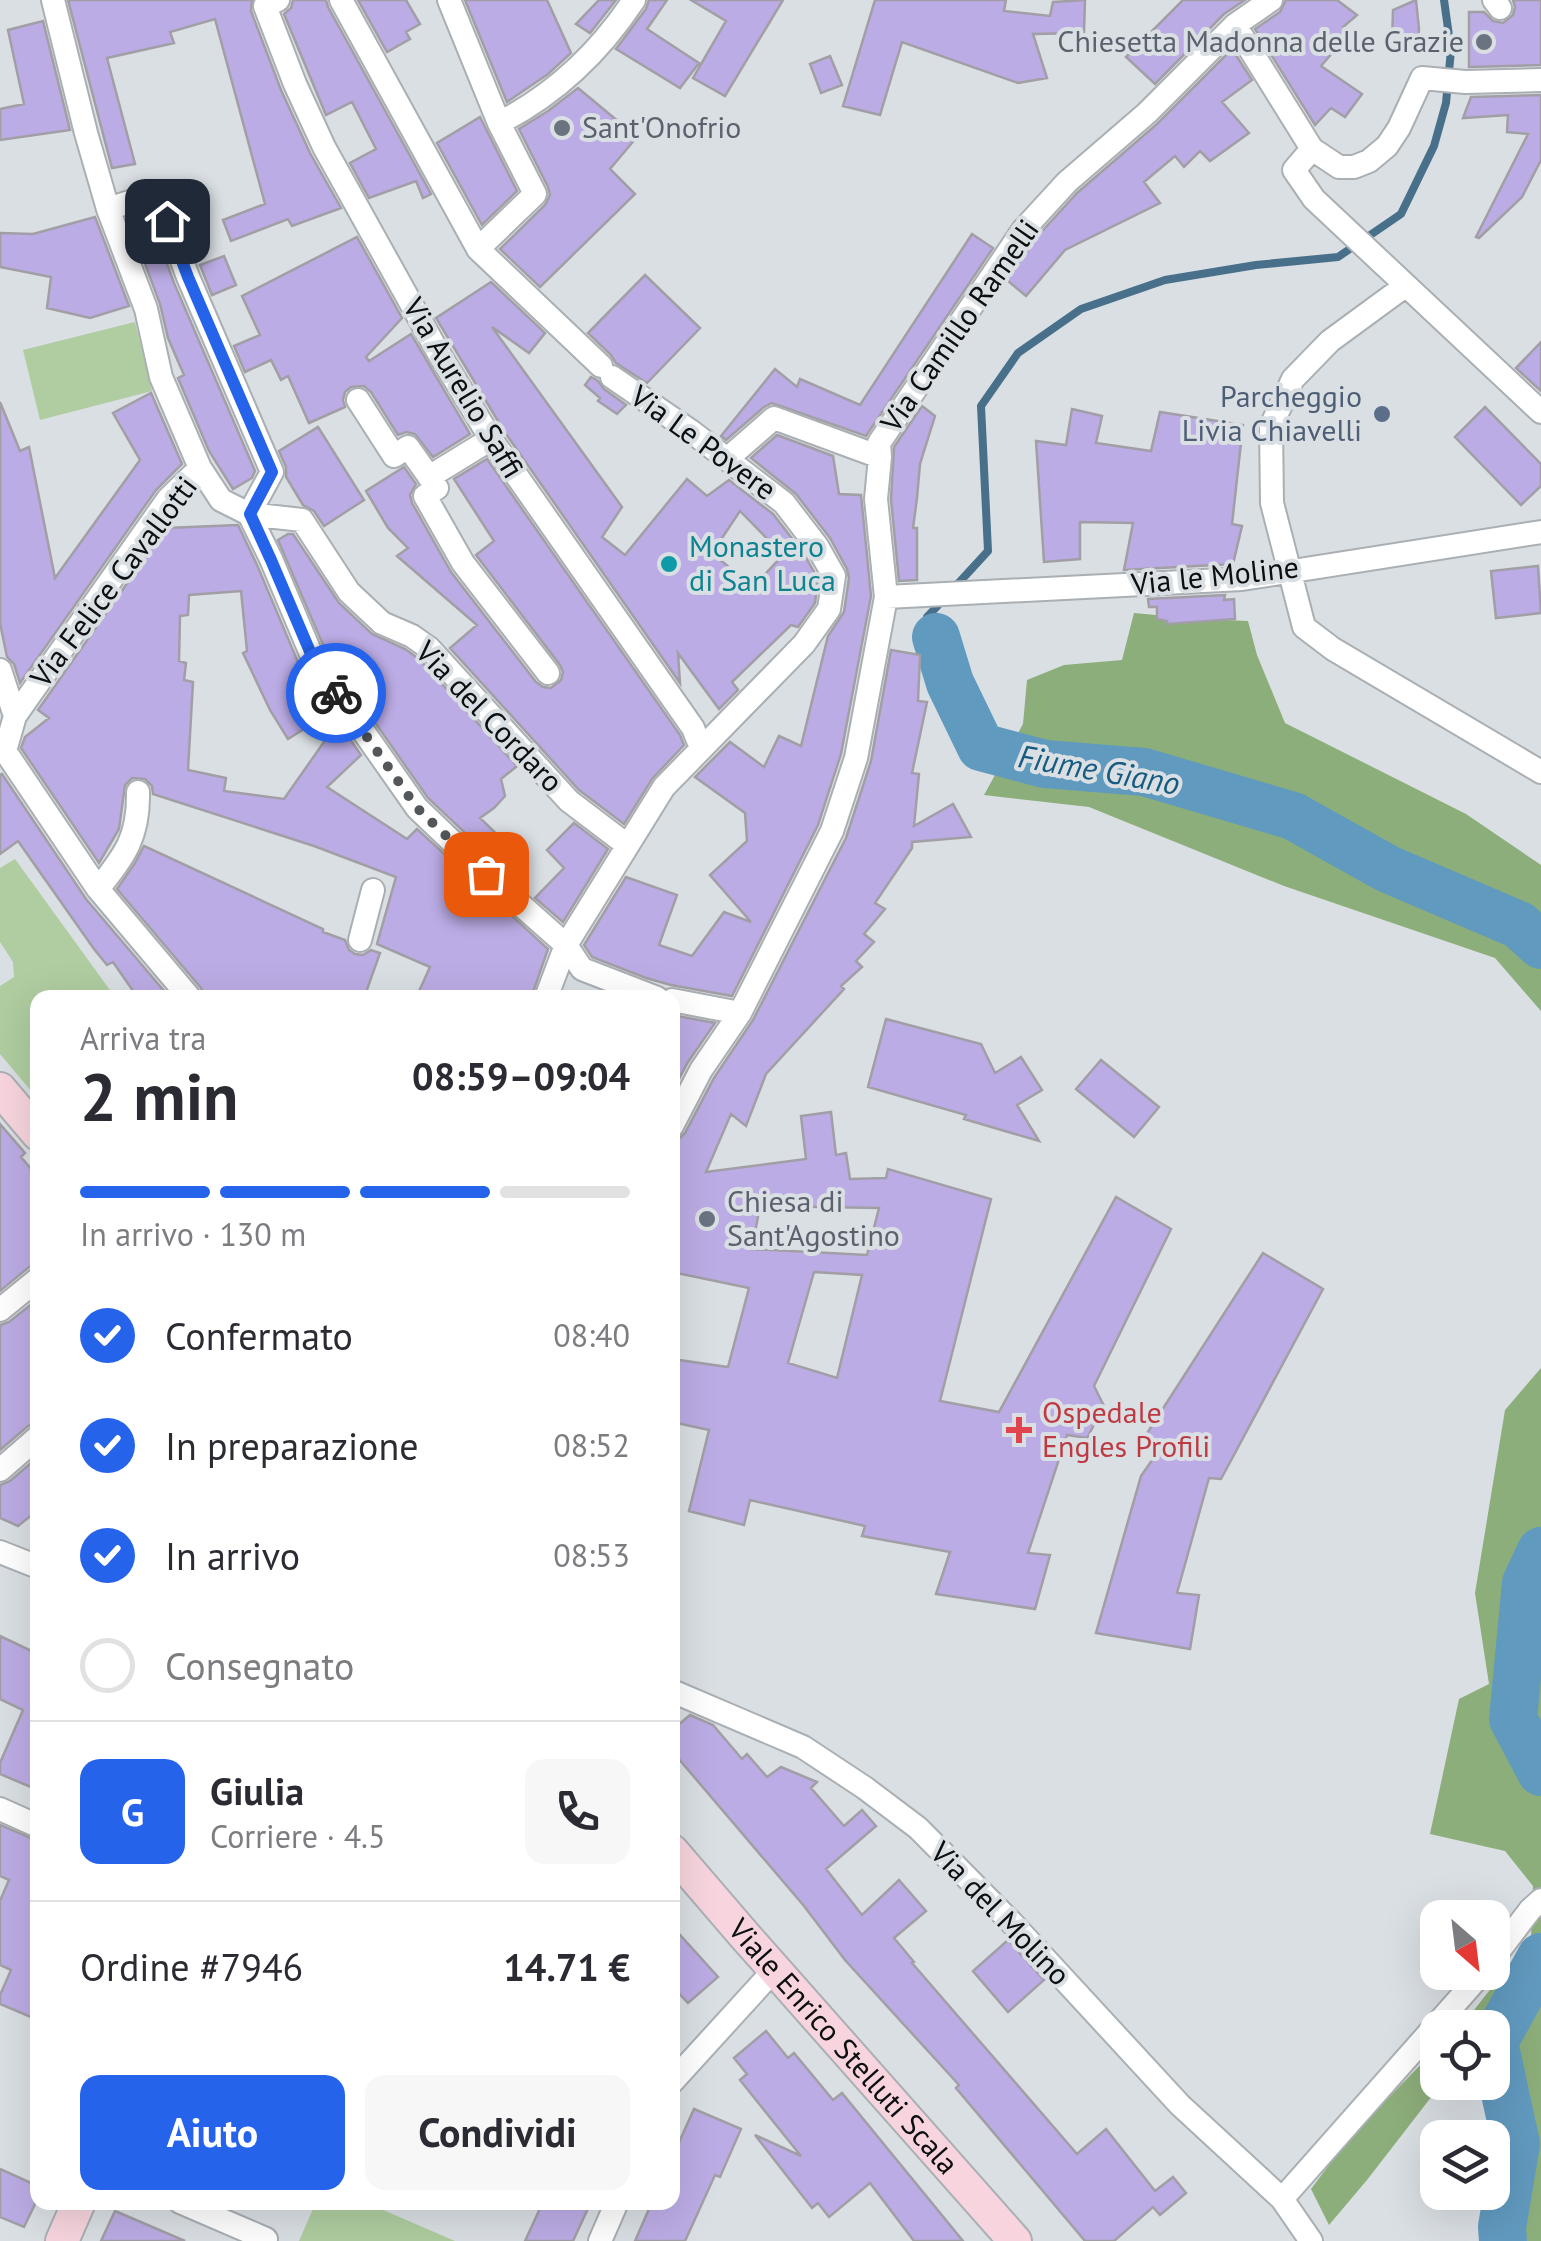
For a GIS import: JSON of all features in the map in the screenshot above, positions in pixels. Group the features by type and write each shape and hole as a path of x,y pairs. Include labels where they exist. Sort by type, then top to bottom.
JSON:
{"street":[{"name":"Via Felice Cavallotti","path":"53,0 86,133 108,209 146,309 161,377 200,468 221,500 250,514"},
{"name":"Via Le Povere","path":"341,0 478,249 607,372 784,503 818,546 834,576 829,609 804,644 664,786 566,946 549,990"},
{"path":"448,0 499,123 536,194 478,249"},
{"path":"499,123 531,107 564,82 614,31 634,0"},
{"name":"Via Camillo Ramelli","path":"680,1111 701,1070 740,1012 832,831 856,758 886,598 876,499 879,444 1022,230 1067,182 1147,114 1234,25 1272,0"},
{"name":"Via Aurelio Saffi","path":"271,3 294,84 324,147 438,352 491,439 694,728 701,748"},
{"path":"1234,25 1312,149 1339,168 1369,160 1387,146 1422,78 1465,82 1541,80"},
{"path":"1312,149 1294,170 1314,200 1541,412"},
{"path":"108,209 157,194 188,277 272,472 250,514 314,661 417,808 566,946 582,969 636,990"},
{"path":"1405,286 1330,341 1293,379 1271,426 1272,503 1304,627 1332,648 1541,772"},
{"path":"358,400 394,456 408,447 437,488 424,496 464,563 548,673"},
{"path":"727,459 774,418 880,458"},
{"path":"429,477 491,439"},
{"name":"Via Felice Cavallotti","path":"2,753 14,716 168,499 200,468"},
{"name":"Via del Cordaro","path":"250,514 302,520 349,592 382,624 429,648 569,801 627,845"},
{"name":"Via le Moline","path":"886,598 1242,579 1541,532"},
{"path":"0,670 14,716"},
{"path":"2,753 98,889 183,990"},
{"path":"98,889 126,854 138,792"},
{"path":"360,940 373,890"},
{"path":"680,1001 740,1012"},
{"path":"0,1090 30,1125"},
{"path":"0,1310 30,1286"},
{"path":"0,1470 30,1444"},
{"path":"0,1552 30,1563"},
{"name":"Via del Molino","path":"680,1695 803,1747 918,1828 1014,1924 1180,2105 1282,2199 1312,2241"},
{"path":"0,1809 30,1822"},
{"name":"Viale Enrico Stelluti Scala","path":"680,1860 1015,2241"},
{"path":"1510,1937 1535,1905"},
{"path":"680,2073 775,1969"},
{"path":"1282,2199 1468,1990"},
{"path":"62,2241 75,2210"},
{"path":"199,2210 266,2238"},
{"path":"600,2241 614,2210"}],"green space":[{"path":"135,322 152,391 40,420 23,350"},
{"path":"1134,613 1248,621 1257,655 1285,723 1466,814 1541,865 1541,1011 1495,958 1284,886 1089,807 984,795 1023,724 1027,680 1064,665 1122,660"},
{"path":"15,859 110,990 30,990 30,1090 0,1054 0,986 14,977 13,962 0,942 0,868"},
{"path":"1541,1368 1541,2241 1516,2241 1510,2191 1510,2120 1490,2120 1482,2100 1510,2100 1510,2010 1474,2010 1490,1990 1510,1990 1510,1964 1531,1937 1533,1886 1505,1851 1430,1834 1459,1699 1489,1684 1475,1593 1505,1410"},
{"path":"1420,2065 1420,2100 1429,2100 1329,2225 1311,2189 1350,2137"},
{"path":"313,2210 383,2210 455,2241 299,2241"}],"building":[{"path":"68,0 252,0 251,11 281,90 341,208 292,226 288,219 231,241 223,220 265,204 215,19 170,32 174,43 107,58 135,164 112,168"},
{"path":"293,0 326,0 431,194 423,198 416,181 369,198 350,163 376,149 352,102 326,115 284,14"},
{"path":"358,0 406,0 420,24 406,32 410,39 387,52"},
{"path":"465,0 547,0 571,53 507,102"},
{"path":"599,0 616,0 590,33 576,24"},
{"path":"649,0 667,0 647,29 699,63 680,88 616,49"},
{"path":"691,0 783,0 725,96 693,78 726,21"},
{"path":"875,0 1006,0 1004,11 1050,16 1053,2 1085,0 1084,33 1033,34 1047,78 1018,83 902,42 880,115 843,106"},
{"path":"1183,0 1245,0 1224,14 1155,84 1126,57"},
{"path":"1286,0 1337,0 1357,15 1343,27 1347,36 1321,66 1362,94 1345,117 1331,108 1315,125 1255,29 1280,12"},
{"path":"1416,0 1417,50 1392,41 1393,10"},
{"path":"1513,0 1541,0 1541,65 1469,67 1469,12 1484,12 1493,21 1503,23 1513,15"},
{"path":"43,21 70,130 0,140 0,109 24,104 8,30"},
{"path":"1232,49 1252,80 1222,102 1249,133 1210,161 1200,151 1184,167 1175,156 1144,182 1160,203 1065,250 1026,296 1007,280 1035,239 1077,193 1157,124"},
{"path":"830,56 842,85 821,93 810,64"},
{"path":"578,88 637,137 610,169 635,194 540,287 500,249 545,205 550,195 519,129"},
{"path":"1541,95 1541,160 1522,197 1476,237 1528,134 1507,132 1508,115 1463,118 1471,97"},
{"path":"480,117 517,191 482,225 437,143"},
{"path":"148,212 174,283 255,471 252,478 233,489 209,451 178,378 184,375 128,218"},
{"path":"95,217 129,306 90,318 47,308 51,277 0,267 0,233 33,234"},
{"path":"972,234 993,248 866,436 772,403 726,440 721,436 775,369 797,387 800,379 860,405"},
{"path":"357,237 402,318 366,357 369,361 411,334 470,434 433,457 415,434 398,435 364,386 345,392 345,407 309,423 288,376 281,380 271,360 245,372 234,346 260,335 242,296"},
{"path":"224,256 236,285 212,295 200,265"},
{"path":"645,275 700,328 647,383 616,363 588,333"},
{"path":"491,282 545,333 529,353 492,327 622,507 602,537 625,555 687,479 707,496 729,480 773,514 804,554 818,579 815,603 798,627 791,625 732,682 738,690 719,709 678,653 680,683 504,431 436,318","holes":["740,511 783,555 753,587 712,553"]},
{"path":"1541,342 1541,391 1516,368"},
{"path":"591,377 626,405 617,414 598,401 600,398 585,385"},
{"path":"151,393 182,464 156,490 20,683 14,664 7,657 0,623 0,402 20,451 29,447 55,578 140,460 113,413"},
{"path":"922,406 935,416 920,464 913,528 917,528 917,580 899,581 891,499 894,447"},
{"path":"1485,407 1541,464 1541,486 1521,505 1455,437"},
{"path":"1072,409 1102,416 1096,443 1151,451 1160,412 1243,425 1232,524 1242,526 1233,564 1124,570 1133,523 1080,522 1080,559 1044,562 1036,441 1066,445"},
{"path":"318,427 364,500 324,526 314,511 303,505 286,477 279,451"},
{"path":"777,435 833,456 839,494 861,495 871,596 841,754 818,825 732,996 646,978 592,957 584,945 626,877 677,895 659,945 692,956 724,912 751,922 710,875 747,841 745,813 695,777 730,742 764,767 779,736 801,746 828,636 844,612 849,578 830,538 796,494 751,458"},
{"path":"487,459 684,745 652,779 624,824 579,790 450,648 477,625 397,556 408,548 388,528 366,491 404,467 416,484 410,495 412,503 451,572 536,682 551,688 561,680 560,665 476,555 494,541 454,479"},
{"path":"238,525 300,667 331,712 288,739 243,653 247,651 241,591 189,595 188,615 180,616 179,661 186,663 184,680 193,682 188,770 226,778 224,791 284,799 338,722 361,755 327,787 407,839 417,829 548,949 534,990 420,990 430,967 377,944 396,877 153,794 145,779 132,778 125,785 119,829 99,863 21,748 25,737 49,718 38,710 166,528"},
{"path":"293,534 339,603 372,634 419,659 517,766 501,779 505,796 480,818 511,848 515,880 428,798 327,654 278,540"},
{"path":"1538,566 1541,613 1496,618 1491,571"},
{"path":"1225,595 1224,600 1234,599 1235,619 1167,624 1157,619 1157,607 1149,607 1148,599"},
{"path":"891,650 920,655 918,701 927,702 912,773 919,774 914,826 953,804 971,837 912,842 912,848 875,903 885,909 864,934 874,942 856,961 862,967 766,1074 746,1126 731,1114 706,1172 806,1159 801,1116 831,1112 836,1155 846,1153 850,1179 886,1178 888,1169 991,1199 940,1401 999,1412 1116,1197 1171,1229 1094,1386 1104,1406 1087,1438 1067,1435 1028,1553 1050,1555 1035,1609 936,1594 950,1552 862,1536 865,1526 750,1500 744,1525 689,1511 709,1430 680,1424 680,1360 728,1367 749,1288 680,1274 680,1138 753,1020 846,838 871,761","holes":["760,1206 879,1208 867,1255 752,1249","814,1272 862,1275 837,1378 788,1363"]},
{"path":"0,775 86,899 163,990 132,990 113,962 107,965 18,841 0,854"},
{"path":"574,823 608,849 563,922 535,898 564,868 547,850"},
{"path":"144,846 345,940 355,954 371,950 380,953 367,990 202,990 117,889"},
{"path":"680,1016 715,1023 680,1077"},
{"path":"886,1019 981,1044 995,1073 1021,1057 1042,1090 1017,1105 1039,1141 868,1087"},
{"path":"1101,1060 1159,1107 1134,1137 1076,1089"},
{"path":"0,1124 25,1153 21,1157 30,1168 30,1267 0,1291"},
{"path":"1263,1253 1323,1289 1221,1479 1209,1478 1177,1593 1199,1595 1190,1649 1096,1633 1141,1476 1162,1446 1144,1438"},
{"path":"30,1305 30,1425 0,1450 0,1325"},
{"path":"30,1464 30,1516 18,1526 0,1518 0,1485"},
{"path":"0,1636 30,1650 30,1787 0,1774 0,1763 23,1710 0,1699"},
{"path":"690,1715 713,1725 742,1759 747,1754 767,1777 781,1767 817,1782 811,1788 844,1826 862,1810 876,1826 826,1869 862,1915 899,1880 926,1911 894,1938 1077,2154 1106,2129 1155,2191 1173,2177 1186,2193 1160,2215 1153,2207 1114,2241 1085,2241 956,2088 959,2085 845,1960 680,1760 680,1723"},
{"path":"0,1825 30,1838 30,2017 0,2004 11,1970 0,1965 0,1901 9,1880 0,1876"},
{"path":"680,1935 718,1977 688,2003 680,1994"},
{"path":"1008,1940 1044,1980 1008,2012 973,1971"},
{"path":"766,2031 788,2058 794,2053 833,2100 842,2093 963,2241 914,2241 870,2183 829,2217 818,2203 812,2208 755,2135 801,2156 740,2080 747,2074 734,2058"},
{"path":"694,2109 741,2129 685,2241 635,2241 649,2210 680,2210 680,2140"},
{"path":"0,2169 30,2182 32,2210 24,2227 0,2217"},
{"path":"539,2210 587,2210 573,2241 525,2241"},
{"path":"115,2211 185,2241 101,2241"}],"waterway":[{"name":"Fiume Giano","path":"954,588 988,551 981,406 1018,353 1081,309 1165,280 1338,257 1401,214 1434,146 1446,103 1451,50 1444,0"},
{"name":"Fiume Giano","path":"936,637 927,617 945,598"},
{"name":"Fiume Giano","path":"936,637 950,683 981,747 1045,764 1144,772 1293,816 1388,869 1519,925 1541,945"},
{"name":"Fiume Giano","path":"1541,1551 1526,1583 1513,1719 1541,1772"},
{"name":"Fiume Giano","path":"1503,2241 1516,2144 1494,2042 1541,1957"}],"way so far":[{"path":"336,693 417,808 486,874"}],"place":[{"name":"Chiesetta Madonna delle Grazie","path":"1484,42"},
{"name":"Sant'Onofrio","path":"562,128"},
{"name":"Parcheggio Livia Chiavelli","path":"1382,414"},
{"name":"Monastero di San Luca","path":"669,564"},
{"name":"Chiesa di Sant'Agostino","path":"707,1219"},
{"name":"Ospedale Engles Profili","path":"1019,1430"}],"route":[{"path":"167,221 272,472 250,514 314,661 336,693"}]}
